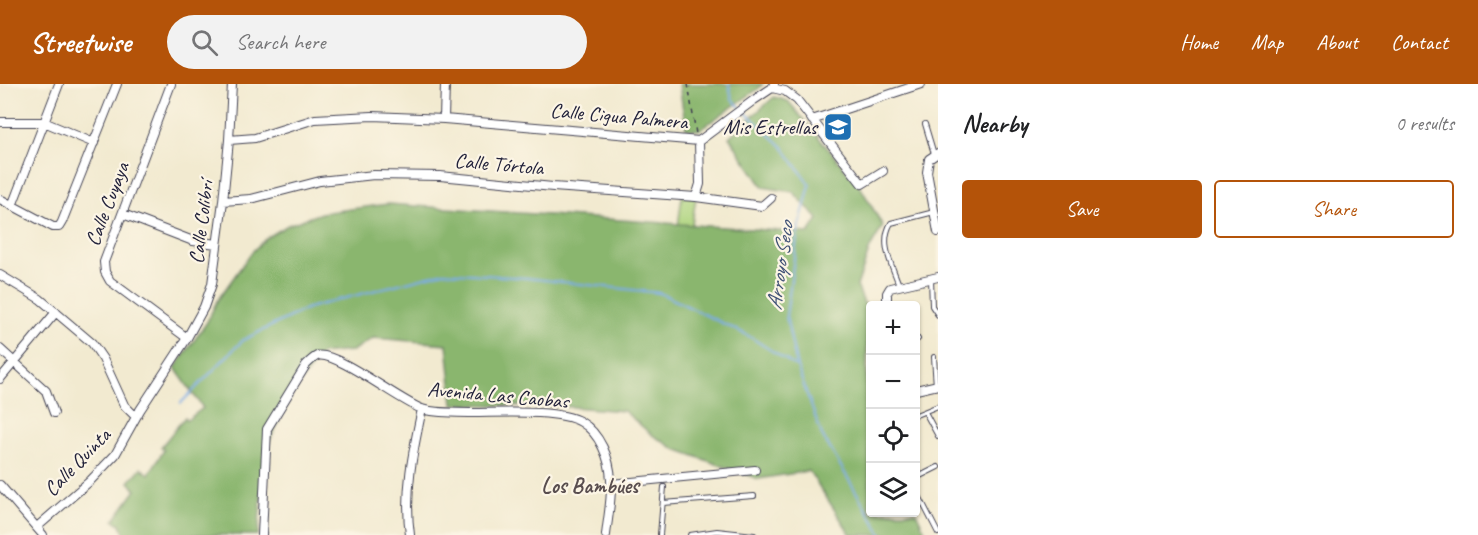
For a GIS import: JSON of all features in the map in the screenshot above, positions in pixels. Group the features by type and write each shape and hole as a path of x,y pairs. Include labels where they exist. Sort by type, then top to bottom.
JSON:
{"street":[{"path":"12,206 59,84"},
{"path":"0,199 53,227 59,227 117,84"},
{"name":"Calle Cuyaya","path":"171,84 104,262 105,272 110,281 187,338"},
{"name":"Calle Colibrí","path":"175,356 204,307 212,284 229,140 232,84"},
{"path":"444,119 445,84"},
{"path":"812,120 921,84"},
{"path":"773,86 792,95 862,184 883,171"},
{"name":"Calle Cigua Palmera","path":"229,140 255,138 315,119 372,116 444,119 699,141 773,86"},
{"path":"0,122 44,122 94,142"},
{"path":"696,197 700,184 699,141"},
{"path":"936,154 929,159 927,172 938,232"},
{"name":"Calle Tórtola","path":"222,201 251,199 320,181 374,175 440,176 696,197 762,206 771,198"},
{"path":"123,214 193,241 217,244"},
{"path":"0,275 40,299 92,343 103,359 124,405 136,417"},
{"path":"887,301 888,290 900,285 934,278"},
{"path":"0,379 56,312"},
{"path":"0,349 46,392 54,413"},
{"name":"Calle Quinta","path":"37,527 90,481 115,455 175,356"},
{"name":"Avenida Las Caobas","path":"262,535 267,429 302,372 314,358 321,356 336,361 422,409 560,415 581,422 596,436 606,454 611,484 606,535"},
{"path":"920,389 937,385"},
{"path":"410,535 408,490 410,465 422,409"},
{"path":"611,484 755,470"},
{"path":"0,485 43,535"}],"lane":[{"path":"925,124 936,154"},
{"path":"900,285 888,254 885,239 888,229 891,224 934,212"},
{"path":"934,278 932,306 938,315"},
{"path":"934,357 937,385"},
{"path":"920,414 938,406"},
{"path":"925,412 938,436"},
{"path":"920,476 938,467"},
{"path":"660,535 664,487"},
{"path":"663,503 754,496"},
{"path":"920,498 936,523 938,533"},
{"path":"690,535 717,531 754,535"}],"path":[{"path":"688,84 699,141"}],"green space":[{"path":"679,84 763,84 699,130 686,129"},
{"path":"774,97 788,101 861,188 883,226 870,248 857,286 866,308 866,517 918,517 927,535 851,535 809,471 758,479 675,449 652,435 624,411 572,407 453,404 447,344 373,338 352,351 321,354 292,394 265,451 258,535 125,535 120,524 114,520 136,490 129,482 141,468 149,474 164,450 161,447 185,417 187,420 203,408 175,368 207,322 217,301 251,253 266,238 288,225 321,213 388,204 809,233 818,219 793,192 763,187 729,137"},
{"path":"682,196 696,197 691,230 678,227"}],"waterway":[{"name":"Arroyo Seco","path":"729,84 732,99 740,107"},
{"name":"Arroyo Seco","path":"744,111 783,147 810,185 798,230 786,316 797,367 822,435 882,535"},
{"path":"181,403 243,340 308,308 444,272 527,278 660,293 747,335 797,367"}],"place":[{"name":"Mis Estrellas","path":"838,127"}],"district":[{"name":"Los Bambúes","path":"590,486"}]}
